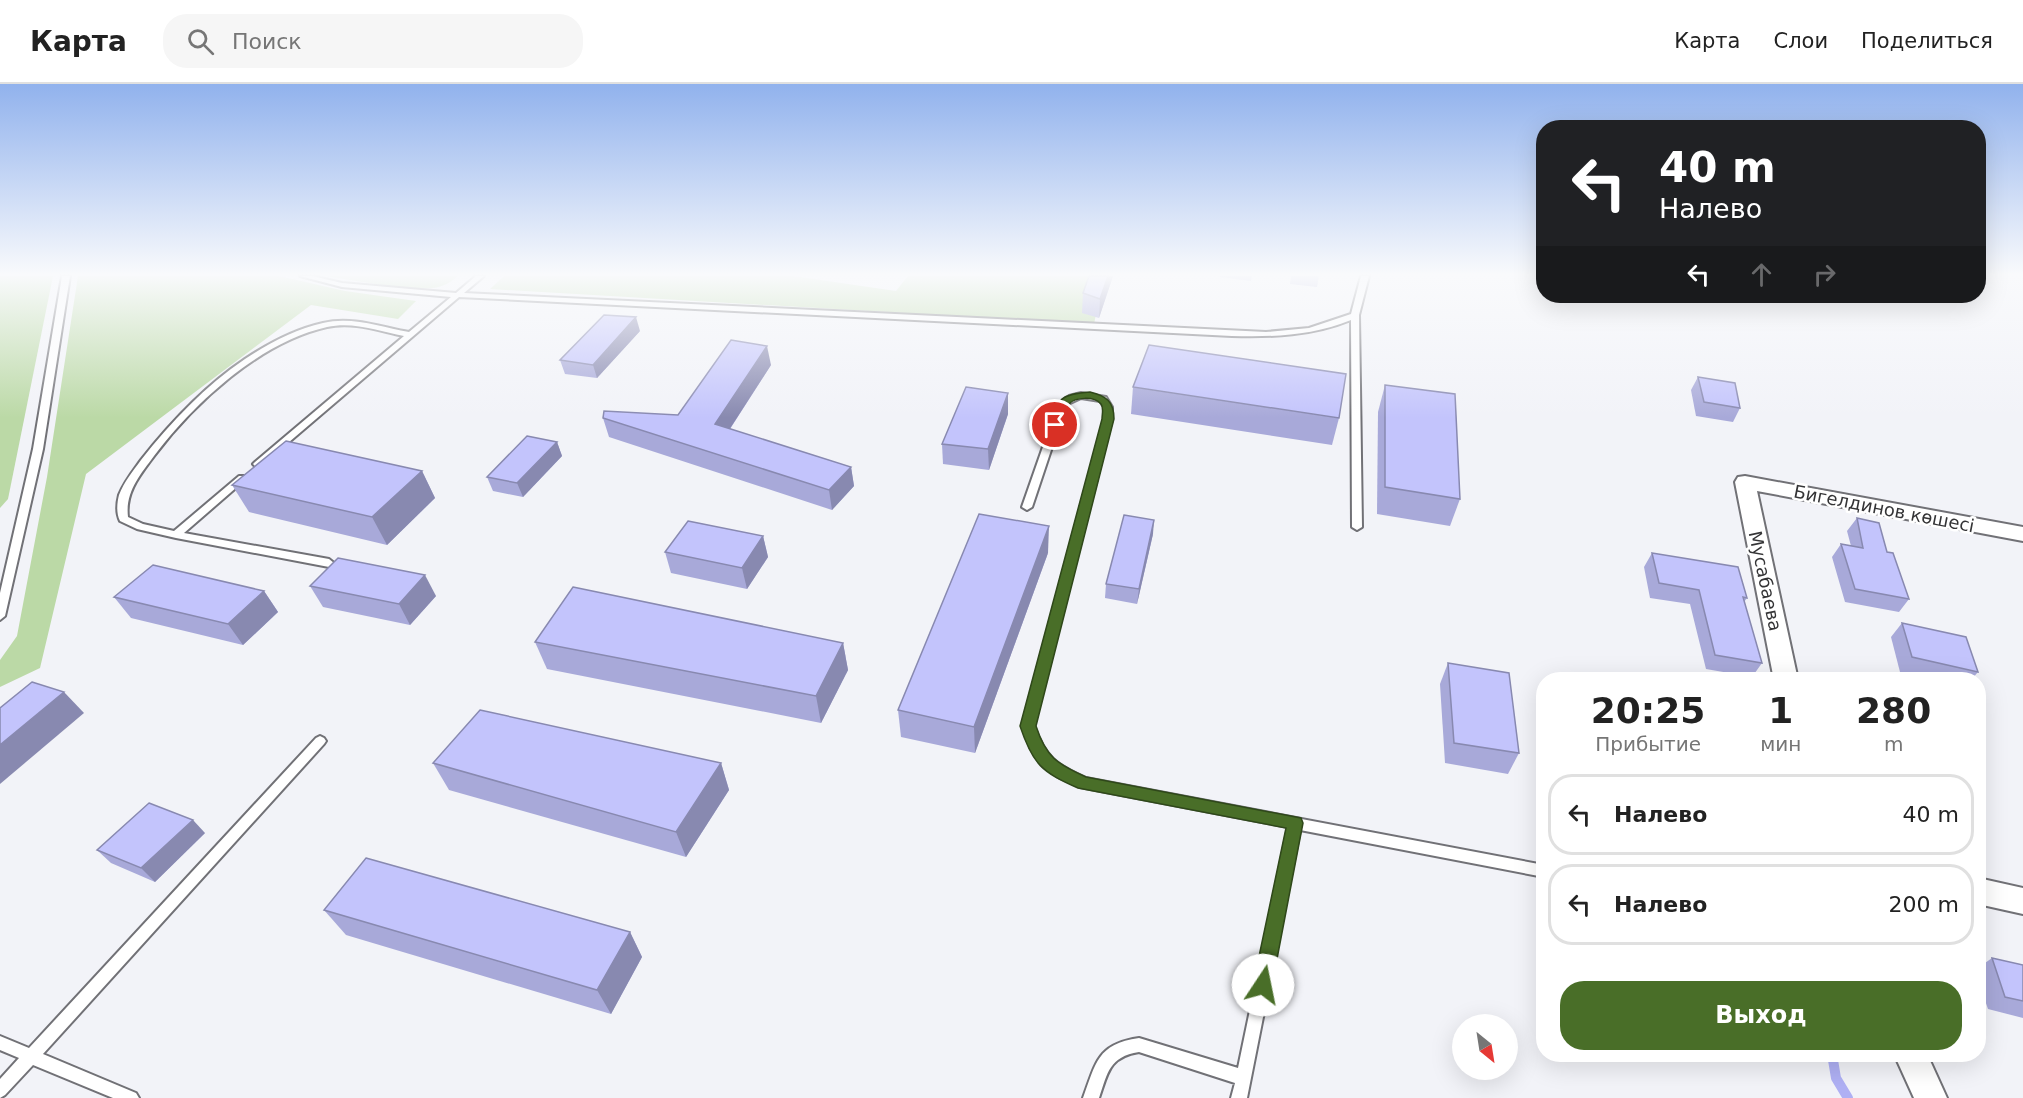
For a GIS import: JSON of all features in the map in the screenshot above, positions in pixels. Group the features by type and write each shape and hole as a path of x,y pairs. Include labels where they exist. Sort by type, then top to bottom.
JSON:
{"street":[{"name":"Бигелдинов көшесі","path":"1745,482 2023,534"},
{"name":"Мусабаева","path":"1745,482 1784,672"},
{"path":"1986,893 2023,901"},
{"path":"1914,1062 1931,1098"}],"lane":[{"path":"0,616 38,449 58,323"},
{"path":"329,563 140,527 123,519 120,505 128,485 154,448 199,398 237,369 287,338 306,330 337,323"},
{"path":"350,323 410,335"},
{"path":"176,534 423,323"},
{"path":"1019,323 1274,335 1305,333 1337,323"},
{"path":"1356,323 1357,527"},
{"path":"1027,507 1062,404 1080,394 1103,399 1108,407 1108,419 1028,726 1036,750 1054,770 1084,783 1536,869"},
{"path":"0,1090 321,741"},
{"path":"1239,1098 1295,823"},
{"path":"0,1043 131,1098"},
{"path":"1091,1098 1108,1058 1112,1052 1122,1046 1139,1045 1244,1078"}],"green space":[{"path":"0,323 43,323 8,499 0,508"},
{"path":"71,323 287,323 86,474 40,668 0,687 0,660 17,636 47,477"}],"building":[{"path":"596,323 630,323 593,365 560,360"},
{"path":"731,340 767,346 715,424 851,467 829,490 603,418 604,411 678,415"},
{"path":"1149,345 1346,374 1339,418 1133,387"},
{"path":"1698,377 1735,383 1740,408 1704,402"},
{"path":"1385,385 1455,394 1460,499 1385,487"},
{"path":"966,387 1008,393 988,449 942,444"},
{"path":"527,436 557,442 517,483 487,477"},
{"path":"286,441 422,471 372,517 232,485"},
{"path":"979,514 1049,526 974,727 898,710"},
{"path":"1124,515 1154,520 1139,589 1106,584"},
{"path":"1857,518 1879,523 1887,552 1893,553 1909,599 1855,589 1841,544 1863,548"},
{"path":"688,521 763,536 742,568 665,552"},
{"path":"1652,553 1738,567 1747,598 1743,597 1762,663 1715,655 1699,590 1659,583"},
{"path":"338,558 425,575 399,604 310,586"},
{"path":"153,565 264,591 228,624 114,597"},
{"path":"573,587 843,643 816,696 535,642"},
{"path":"1902,623 1966,637 1978,672 1912,657"},
{"path":"1448,663 1509,673 1519,753 1454,743"},
{"path":"32,682 64,692 0,745 0,708"},
{"path":"480,710 721,763 676,832 433,763"},
{"path":"149,803 193,820 141,868 97,850"},
{"path":"366,858 630,932 597,990 324,910"},
{"path":"1992,958 2023,965 2023,1001 2005,997"}],"waterway":[{"path":"1833,1062 1836,1078 1848,1098"}],"route":[{"path":"1055,425 1062,404 1071,397 1080,394 1090,395 1103,399 1108,407 1108,419 1028,726 1036,750 1054,770 1084,783 1295,823 1263,985"}]}
